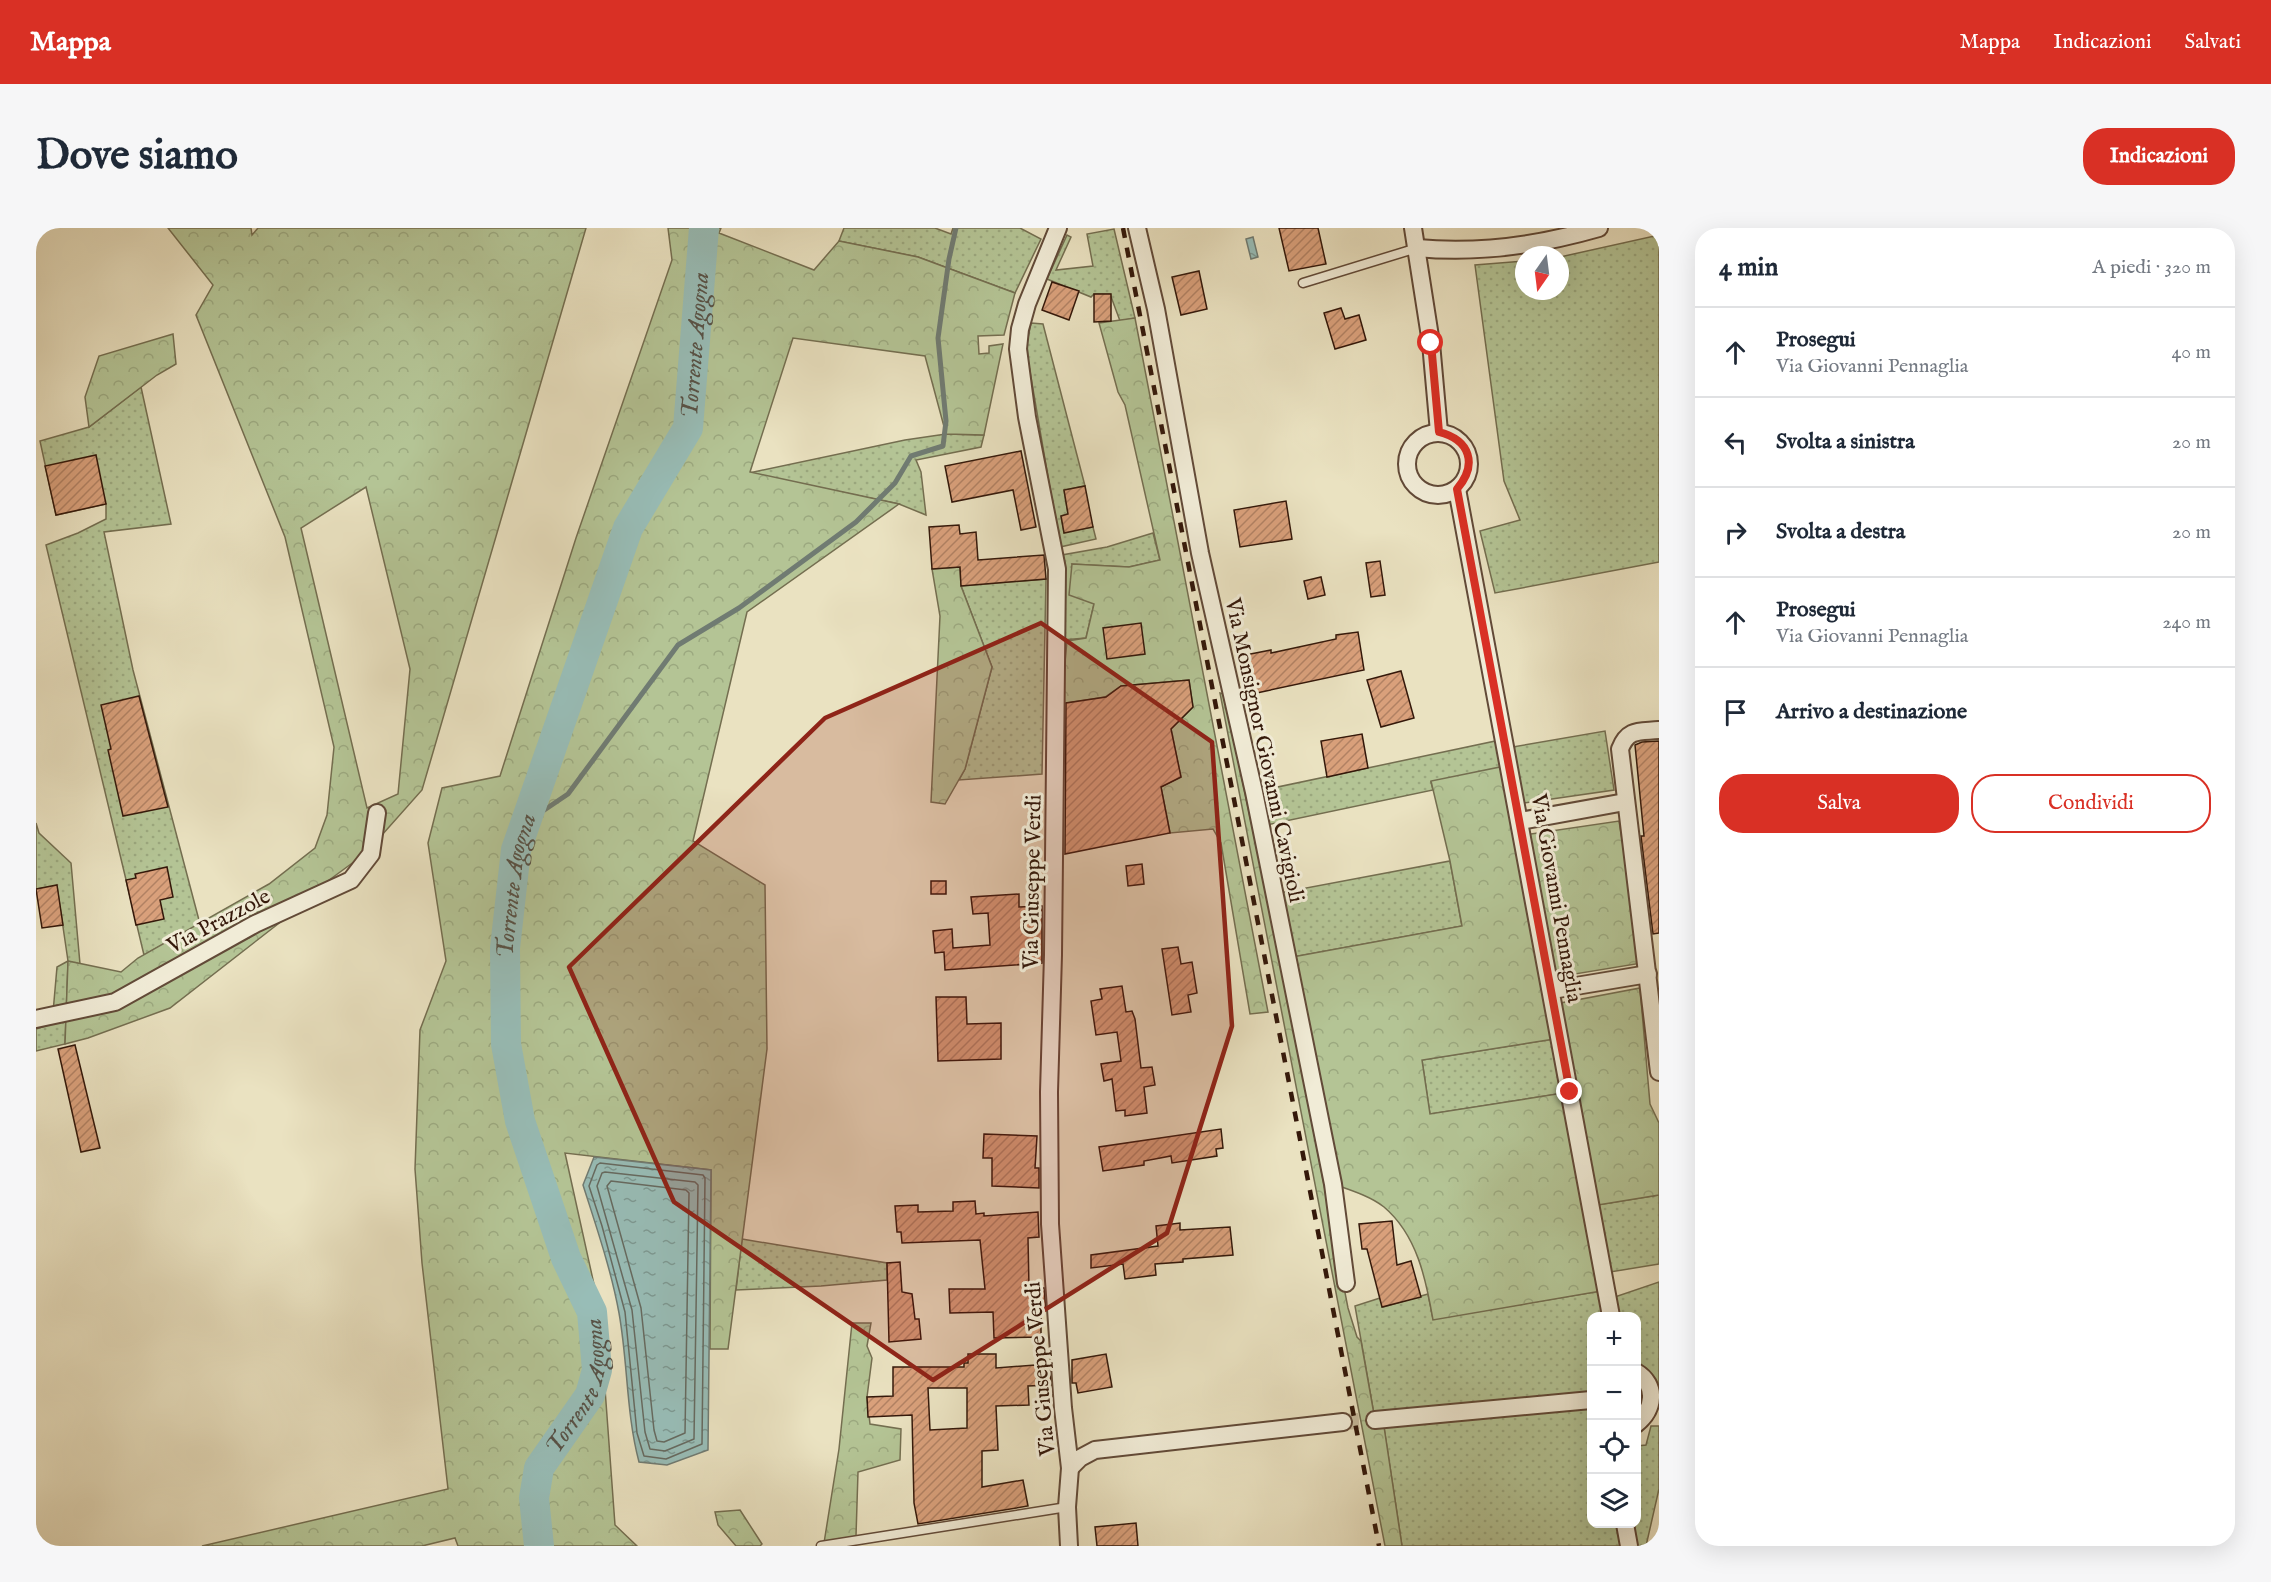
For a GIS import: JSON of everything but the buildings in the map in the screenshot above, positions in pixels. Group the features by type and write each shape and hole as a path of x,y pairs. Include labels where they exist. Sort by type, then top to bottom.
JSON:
{"street":[{"name":"Via Giuseppe Verdi","path":"1058,228 1027,304 1020,329 1018,349 1027,417 1057,569 1053,955 1049,1092 1050,1224 1063,1408 1070,1468 1067,1507 1069,1546"},
{"name":"Via Monsignor Giovanni Cavigioli","path":"1137,228 1156,309 1200,553 1254,792 1334,1184 1346,1283"},
{"path":"1413,228 1431,343 1439,432"},
{"path":"1417,248 1450,251 1538,244 1577,231 1599,228"},
{"path":"1439,432 1452,435 1462,443 1468,454 1469,467 1457,489 1447,494 1434,495 1423,492 1414,484 1408,473 1407,461 1410,450 1417,440 1427,434 1439,432"},
{"name":"Via Giovanni Pennaglia","path":"1457,489 1610,1312"},
{"path":"1659,730 1632,732 1624,739 1620,748 1625,802 1651,963 1659,1072"},
{"path":"1520,821 1625,802"},
{"name":"Via Prazzole","path":"36,1019 115,1002 255,924 351,880 371,854 377,813"},
{"path":"1552,990 1651,963"},
{"path":"1641,1376 1647,1381 1656,1400 1641,1420"},
{"path":"1379,1420 1587,1401"},
{"path":"1070,1468 1080,1458 1095,1450 1343,1422"},
{"path":"1626,1528 1629,1546"}],"lane":[{"path":"1303,283 1417,248"},
{"path":"821,1546 1067,1507"}],"highlighted area":[{"path":"1041,623 1212,742 1232,1026 1167,1233 933,1380 674,1202 569,967 825,718"}],"green space":[{"path":"168,228 251,228 252,235 258,228 586,228 422,790 366,853 321,886 287,917 170,1008 65,1044 68,961 121,972 138,958 269,884 315,848 327,815 334,747 285,537 196,315 213,285","holes":["366,487 410,669 398,794 367,808 301,528"]},
{"path":"668,228 721,228 719,233 814,270 839,241 918,257 1015,293 1004,335 978,336 979,354 989,353 989,346 1003,344 984,435 946,434 925,356 793,338 750,472 899,504 747,612 693,841 765,885 767,1049 728,1349 710,1349 711,1170 565,1153 599,1307 615,1525 637,1546 458,1546 455,1538 422,1546 202,1546 448,1489 422,1263 415,1169 420,1030 446,961 428,843 442,788 500,776 576,538 672,260"},
{"path":"844,228 935,228 951,234 953,228 1020,228 1041,239 1015,293 918,257 839,241"},
{"path":"1114,229 1135,318 1120,321 1110,294 1094,294 1091,297 1047,279 1067,235 1071,237 1056,270 1093,266 1087,234"},
{"path":"1659,235 1659,562 1495,593 1480,531 1520,520 1504,481 1475,265 1515,262 1515,300 1569,300 1569,255"},
{"path":"1135,318 1268,1012 1250,1014 1221,843 1213,829 1170,833 1161,787 1181,777 1171,729 1193,707 1189,680 1121,686 1105,697 1061,704 1067,641 1086,638 1094,604 1069,595 1072,564 1129,567 1160,560 1125,405 1118,392 1099,323"},
{"path":"1031,323 1043,324 1085,486 1064,490 1068,514 1061,516 1064,532 1093,527 1096,539 1060,547 1028,360 1027,343"},
{"path":"173,334 176,364 157,375 89,427 85,397 99,356"},
{"path":"141,387 171,524 104,532 133,670 200,924 144,955 46,545 106,519 106,504 56,515 40,441 89,427"},
{"path":"946,434 984,435 981,447 916,460 921,472 926,515 899,504 749,473 905,440"},
{"path":"1153,533 1160,560 1129,567 1072,564 1094,604 1086,638 1062,640 1062,555 1107,547"},
{"path":"960,567 961,586 992,667 965,769 945,804 931,802 940,616 932,569"},
{"path":"1046,579 1042,774 959,780 965,769 992,667 961,586"},
{"path":"1220,693 1224,694 1279,954 1348,1308 1357,1337 1361,1341 1375,1420 1383,1420 1402,1546 1385,1546"},
{"path":"1605,731 1614,790 1517,804 1431,782 1433,790 1262,826 1254,792 1505,739 1507,748"},
{"path":"1510,765 1524,835 1619,821 1642,963 1550,978 1555,1004 1640,988 1650,1104 1659,1123 1659,1195 1591,1206 1607,1290 1433,1320 1423,1274 1405,1231 1395,1218 1378,1203 1333,1184 1287,958 1462,926 1450,861 1431,781","holes":["1560,1038 1570,1092 1430,1114 1422,1060"]},
{"path":"36,823 39,833 71,863 80,964 68,962 65,1044 36,1051 36,1029 52,1024 57,967 68,961 57,886 36,889"},
{"path":"1450,861 1462,926 1287,958 1274,894"},
{"path":"1560,1038 1570,1092 1430,1114 1422,1060"},
{"path":"1659,1195 1659,1264 1604,1273 1591,1206"},
{"path":"742,1239 887,1263 887,1280 736,1290"},
{"path":"1659,1282 1659,1402 1652,1399 1641,1401 1641,1312 1587,1312 1587,1528 1641,1528 1641,1446 1646,1445 1651,1426 1659,1426 1659,1489 1646,1546 1402,1546 1383,1421 1375,1420 1355,1306 1380,1298 1383,1307 1428,1294 1433,1319 1607,1290 1609,1299"},
{"path":"852,1323 871,1323 867,1346 872,1358 867,1397 870,1424 901,1429 900,1460 858,1472 856,1536 824,1543 839,1449"},
{"path":"740,1510 762,1544 760,1546 736,1546 718,1525 715,1512"}],"water":[{"path":"1253,237 1258,257 1251,259 1246,239"},
{"path":"594,1157 711,1170 708,1450 667,1465 639,1462 632,1425 616,1297 583,1185"}],"waterway":[{"name":"Torrente Agogna","path":"539,1546 534,1498 539,1468 590,1395 597,1370 592,1312 566,1258 520,1121 506,1044 505,948 516,850 628,528 688,428 704,228"},
{"path":"525,823 568,794 678,645 739,608 856,522 895,483 911,456 943,446 946,421 938,338 949,259 956,228"}],"tunnel":[{"path":"1343,1422 1375,1420"}],"railway":[{"path":"1123,228 1379,1546"}],"route":[{"path":"1431,343 1439,432 1452,435 1462,443 1468,454 1469,467 1466,479 1457,489 1570,1092"}]}
